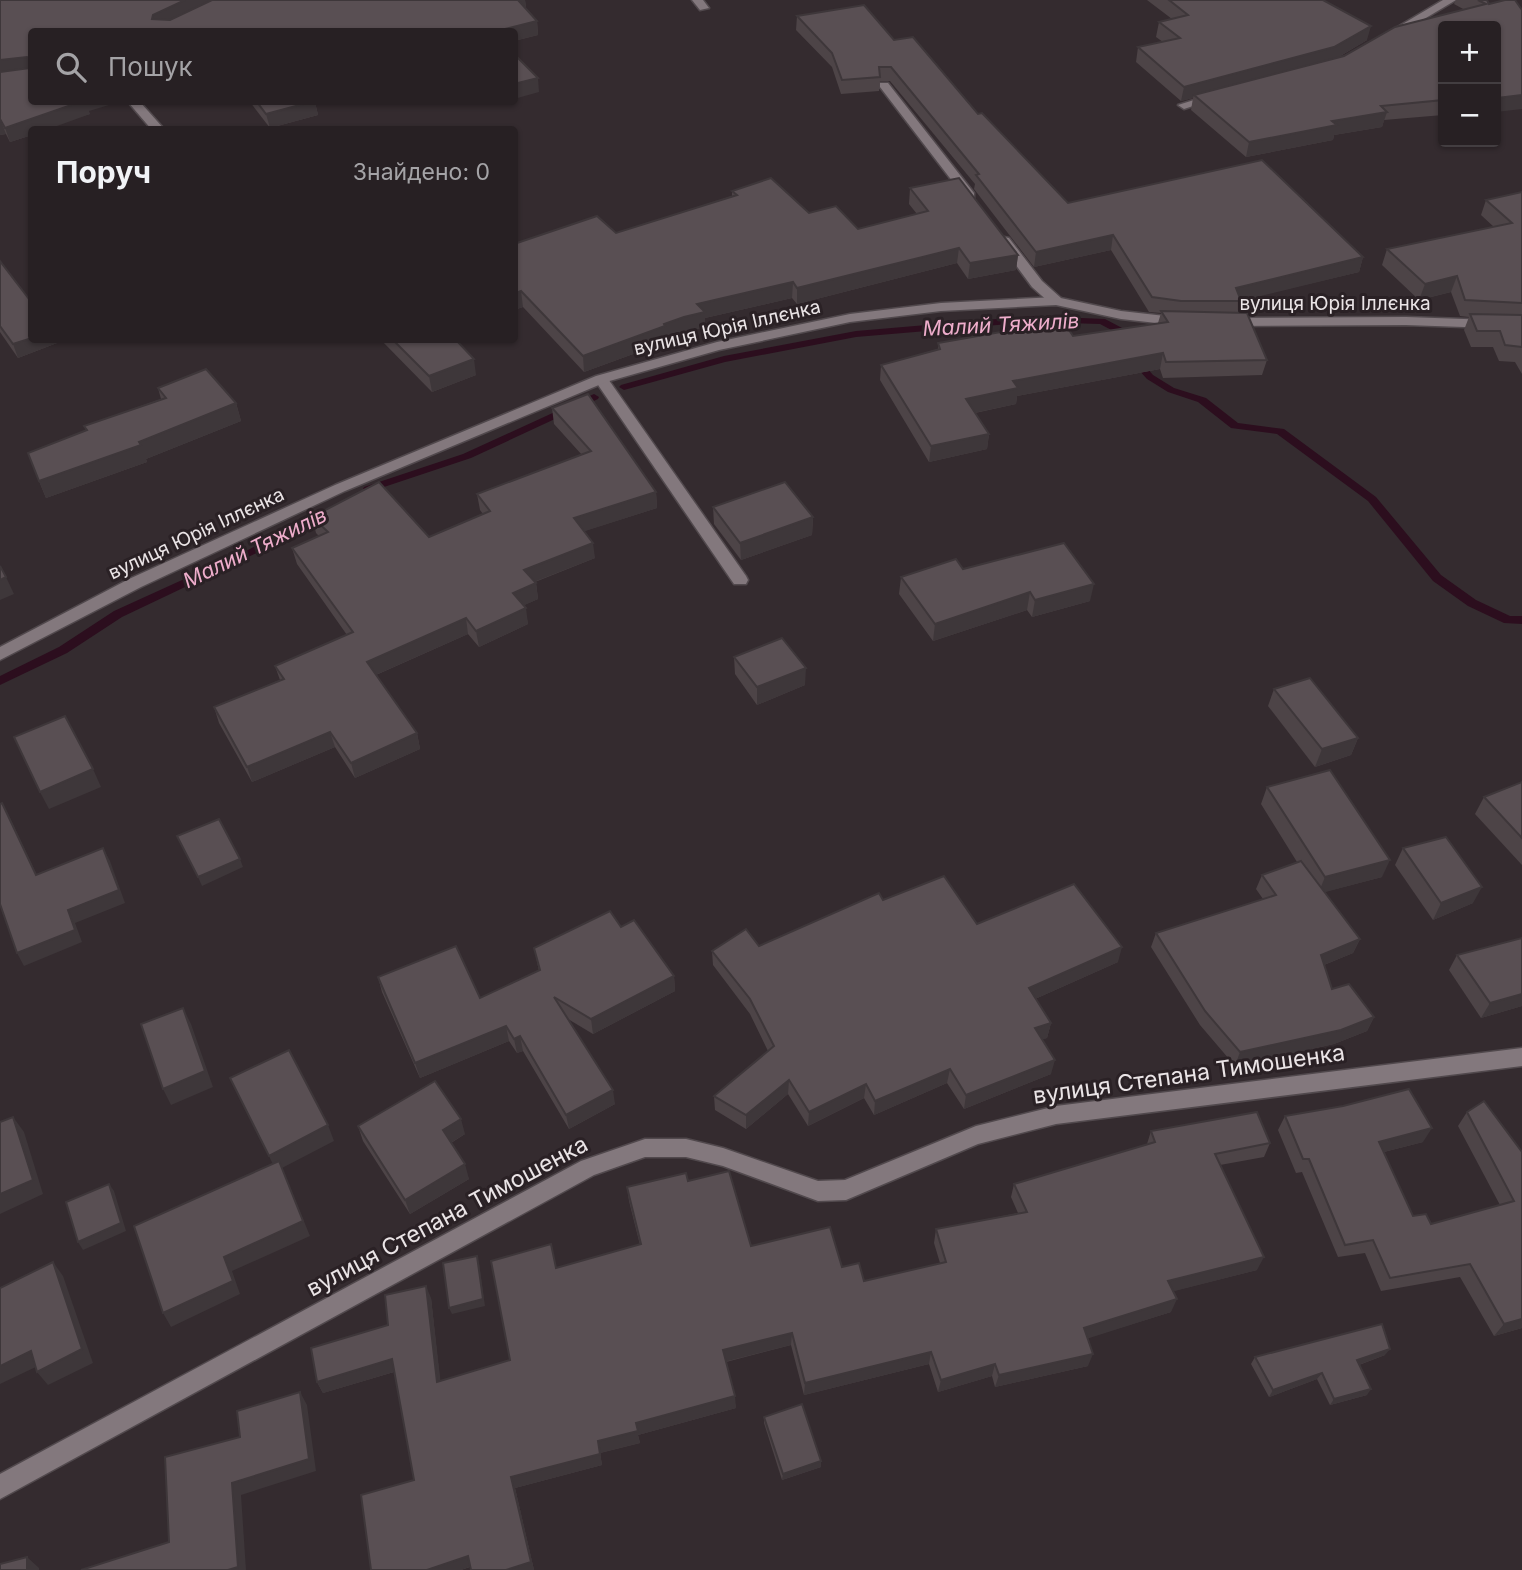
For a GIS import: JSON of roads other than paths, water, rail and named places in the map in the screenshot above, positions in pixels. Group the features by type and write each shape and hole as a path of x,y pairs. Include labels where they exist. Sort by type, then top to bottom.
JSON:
{"street":[{"path":"1381,40 1451,0"},
{"path":"884,85 978,207"},
{"path":"1184,105 1221,95"},
{"path":"137,105 155,126"},
{"path":"995,229 1037,284 1056,302"},
{"name":"вулиця Юрія Іллєнка","path":"0,654 135,583 238,533 601,379 717,346 850,318 941,307 1056,302 1121,316 1211,322 1406,321 1522,325"},
{"path":"601,379 740,580"},
{"name":"вулиця Степана Тимошенка","path":"0,1487 588,1168 645,1148 686,1147 723,1157 818,1191 846,1191 976,1135 1056,1115 1522,1057"}],"waterway":[{"name":"Малий Тяжилів","path":"624,387 724,359 856,334 1033,319 1102,321 1121,331 1126,343"},
{"name":"Малий Тяжилів","path":"1134,359 1150,377 1171,390 1202,400 1235,426 1280,431 1372,499 1437,578 1472,603 1508,620 1522,620"},
{"name":"Малий Тяжилів","path":"368,489 467,456 594,397"},
{"name":"Малий Тяжилів","path":"0,681 63,650 118,614 252,552 325,514"}]}
